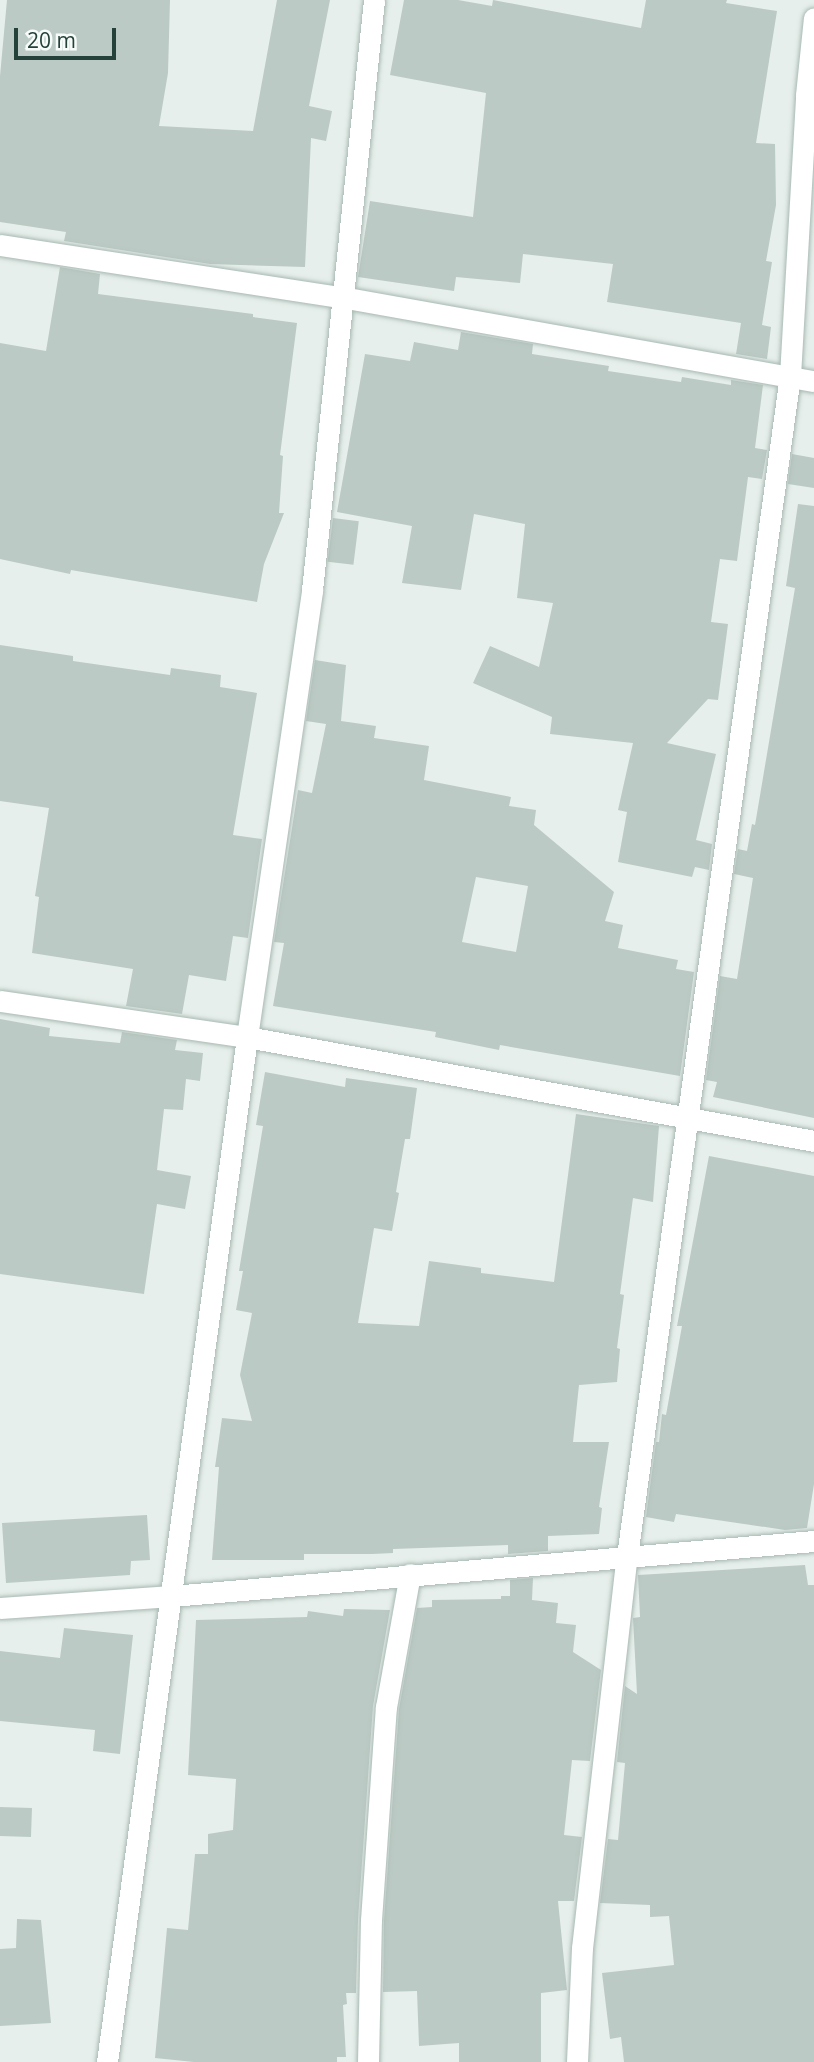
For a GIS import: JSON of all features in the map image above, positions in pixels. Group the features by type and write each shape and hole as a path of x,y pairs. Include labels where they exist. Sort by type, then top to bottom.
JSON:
{"street":[{"path":"107,2062 148,1746 172,1596 247,1037 312,590 374,0"},
{"path":"577,2062 582,1948 626,1556 689,1118 790,376 806,96 814,18"},
{"path":"0,245 341,297 814,381"},
{"path":"0,1001 247,1037 814,1141"},
{"path":"0,1608 172,1596 814,1541"},
{"path":"368,2062 371,1920 386,1707 410,1574"}],"building":[{"path":"7,0 170,0 168,73 159,126 253,131 277,0 330,0 309,106 332,111 326,141 311,138 305,267 210,264 64,241 66,232 0,222 0,76"},
{"path":"404,0 458,0 492,6 493,0 641,28 646,0 727,0 726,3 777,11 756,143 775,144 776,205 766,261 772,262 762,325 771,327 767,359 736,354 741,323 607,302 613,264 523,254 520,283 456,277 454,291 358,277 370,201 473,217 486,93 390,75"},
{"path":"60,267 100,274 98,294 253,314 253,317 297,323 280,455 283,456 279,513 284,513 264,564 257,602 71,570 70,574 0,559 0,343 46,351"},
{"path":"461,332 533,344 532,354 609,366 608,371 681,382 682,377 731,385 731,380 763,385 755,448 767,450 762,479 748,477 737,561 720,559 711,622 728,624 718,700 708,699 667,743 716,754 696,840 712,844 709,870 695,867 692,877 618,862 627,812 618,810 633,743 550,734 552,717 473,683 490,646 539,667 553,603 517,598 525,524 474,514 461,590 402,583 412,526 337,512 365,354 410,361 414,342 458,350"},
{"path":"792,454 814,458 814,488 788,484"},
{"path":"798,504 814,506 814,1118 713,1097 717,1082 706,1080 720,976 737,979 753,878 734,874 738,849 747,851 752,824 755,825 795,588 786,586"},
{"path":"333,518 359,521 353,565 328,562"},
{"path":"0,645 73,656 73,661 170,675 171,668 221,675 220,687 257,693 233,835 262,839 248,938 233,936 226,981 189,975 182,1014 126,1006 133,969 32,953 39,897 35,896 49,808 0,801"},
{"path":"315,660 346,665 341,721 376,726 374,738 429,746 424,780 511,797 509,806 536,810 534,825 614,892 605,921 623,925 618,948 678,960 676,969 694,972 680,1076 500,1045 499,1050 435,1037 436,1032 273,1006 284,943 274,942 298,790 312,793 326,724 306,721","holes":["476,877 528,886 516,952 462,942"]},
{"path":"0,1019 50,1028 49,1036 120,1043 122,1032 177,1040 175,1050 203,1053 200,1081 186,1079 183,1110 164,1109 157,1170 191,1176 185,1209 157,1204 144,1294 0,1274"},
{"path":"265,1072 345,1087 346,1078 417,1088 410,1139 405,1139 392,1231 374,1228 358,1323 419,1326 429,1261 481,1268 481,1273 554,1282 576,1114 659,1126 653,1202 633,1198 620,1294 624,1295 617,1348 620,1349 617,1382 579,1385 573,1442 609,1442 599,1507 602,1508 599,1534 548,1536 548,1551 508,1554 508,1545 393,1549 393,1553 372,1554 304,1554 304,1560 212,1560 219,1467 215,1467 222,1418 252,1421 240,1375 252,1313 236,1310 243,1271 239,1271 263,1126 256,1125"},
{"path":"709,1156 814,1176 814,1484 807,1528 785,1530 676,1514 674,1522 646,1517 656,1442 659,1442 662,1414 666,1415 682,1326 677,1326"},
{"path":"147,1515 150,1560 131,1561 130,1575 6,1583 2,1523"},
{"path":"805,1565 808,1585 814,1585 814,2062 624,2062 621,2037 610,2039 602,1973 674,1965 669,1916 650,1917 650,1905 600,1903 608,1839 618,1840 625,1763 617,1762 625,1686 637,1694 633,1618 640,1617 638,1575"},
{"path":"533,1578 532,1600 558,1603 556,1623 576,1625 573,1652 601,1670 590,1761 572,1760 564,1835 582,1837 574,1901 558,1901 567,1990 541,1993 541,2062 459,2062 459,2043 419,2046 417,1991 383,1992 384,1921 399,1709 417,1608 432,1607 432,1600 501,1599 501,1596 510,1596 510,1580"},
{"path":"344,1609 390,1610 373,1706 358,1920 356,1993 346,1993 347,2004 343,2005 346,2057 337,2057 337,2062 194,2062 155,2058 167,1928 188,1930 195,1854 208,1854 208,1834 233,1830 236,1779 188,1775 196,1620 307,1617 308,1611 343,1616"},
{"path":"64,1628 133,1635 120,1754 93,1751 95,1730 0,1721 0,1651 60,1658"},
{"path":"0,1807 32,1808 31,1837 0,1836"},
{"path":"17,1919 41,1920 51,2023 0,2026 0,1949 16,1948"}]}
